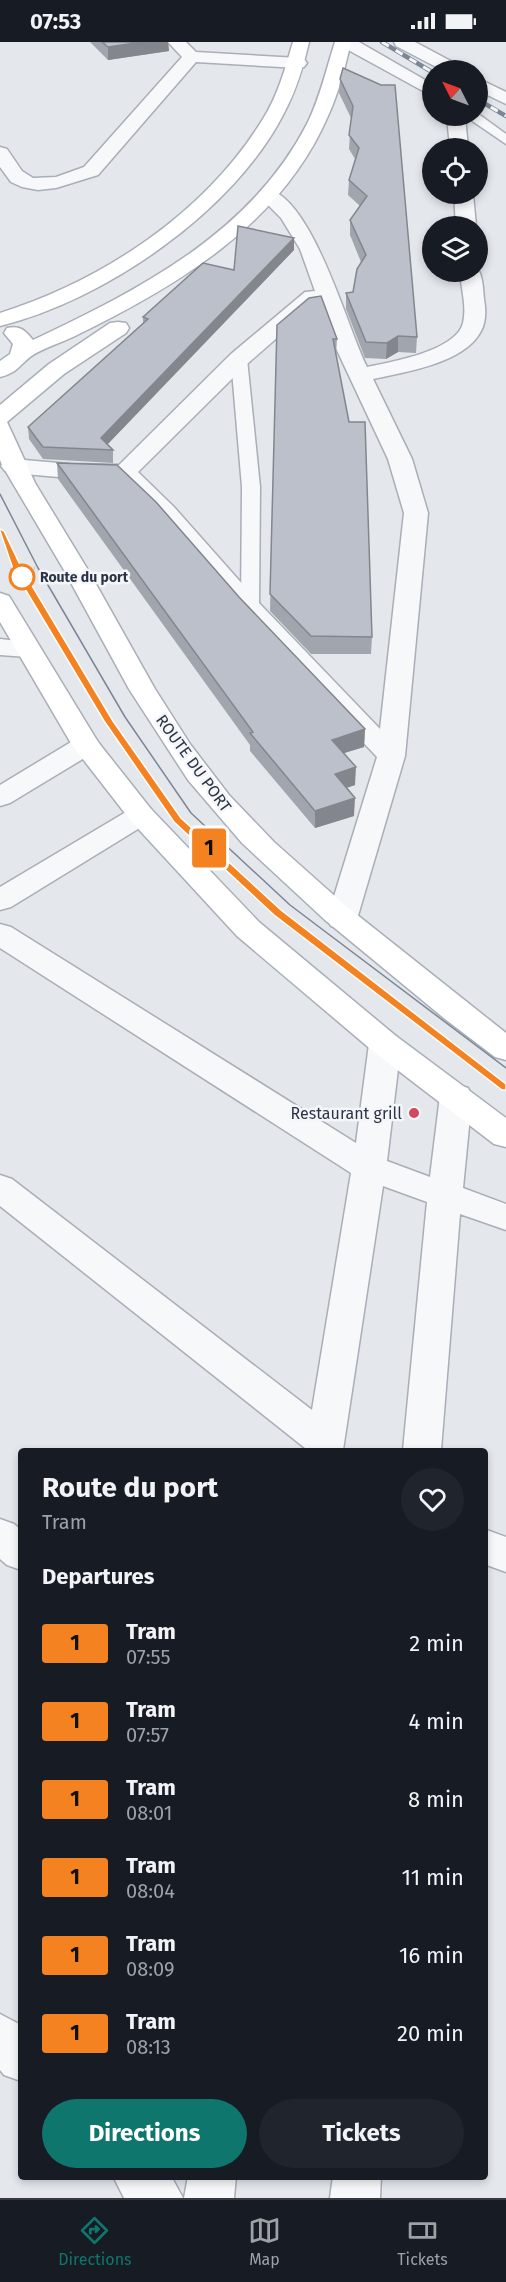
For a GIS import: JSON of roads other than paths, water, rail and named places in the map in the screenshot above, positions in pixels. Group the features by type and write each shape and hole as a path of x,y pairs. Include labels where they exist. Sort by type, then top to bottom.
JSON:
{"main road":[{"path":"0,320 56,301 84,287 109,273 178,224 229,176 261,140 276,115 298,63 301,42"},
{"path":"9,367 147,289 230,233 268,195 310,135 345,42"},
{"path":"0,417 40,379 119,327 139,310 147,289"},
{"path":"0,326 17,334 24,343 9,367"},
{"path":"9,367 72,356"},
{"name":"ROUTE DU PORT","path":"0,427 13,466 71,561 162,723 218,800 250,834 342,919 419,984 506,1049"},
{"path":"0,602 14,648 86,745 141,816 248,929 385,1044 506,1135"}],"street":[{"path":"176,42 191,57 298,63"},
{"path":"345,42 422,86"},
{"path":"402,42 435,60"},
{"path":"0,153 19,179 32,183 71,179 91,171 191,57"},
{"path":"488,89 506,99"},
{"path":"268,195 289,215 305,240 346,346 400,459 416,513 391,756 342,919"},
{"path":"361,375 421,361 451,349 471,332 474,313 471,282"},
{"path":"125,472 239,359 324,286"},
{"path":"13,466 70,471 125,472 166,512 250,608 391,756"},
{"path":"0,797 86,745"},
{"path":"0,900 141,816"},
{"path":"0,934 369,1168 506,1217"},
{"path":"0,1188 325,1446 369,1168 385,1044"},
{"path":"422,1448 456,1096"},
{"path":"0,1536 18,1551"},
{"path":"488,1548 506,1555"},
{"path":"0,2037 18,2055"},
{"path":"141,2180 158,2198"},
{"path":"209,2198 211,2180"},
{"path":"355,2198 357,2180"}],"lane":[{"path":"486,126 506,140"},
{"path":"239,359 251,487 250,608"}],"tram line":[{"path":"0,494 38,568 125,717 191,813 290,905 506,1068"},
{"path":"0,531 17,569 108,721 177,820 278,912 506,1087"},
{"name":"1","path":"0,531 17,569 108,721 177,820 278,912 506,1087"}],"railway":[{"path":"382,42 422,66"},
{"path":"488,105 506,116"}],"place":[{"name":"Route du port","path":"22,577"},
{"name":"Restaurant grill","path":"414,1113"}]}
